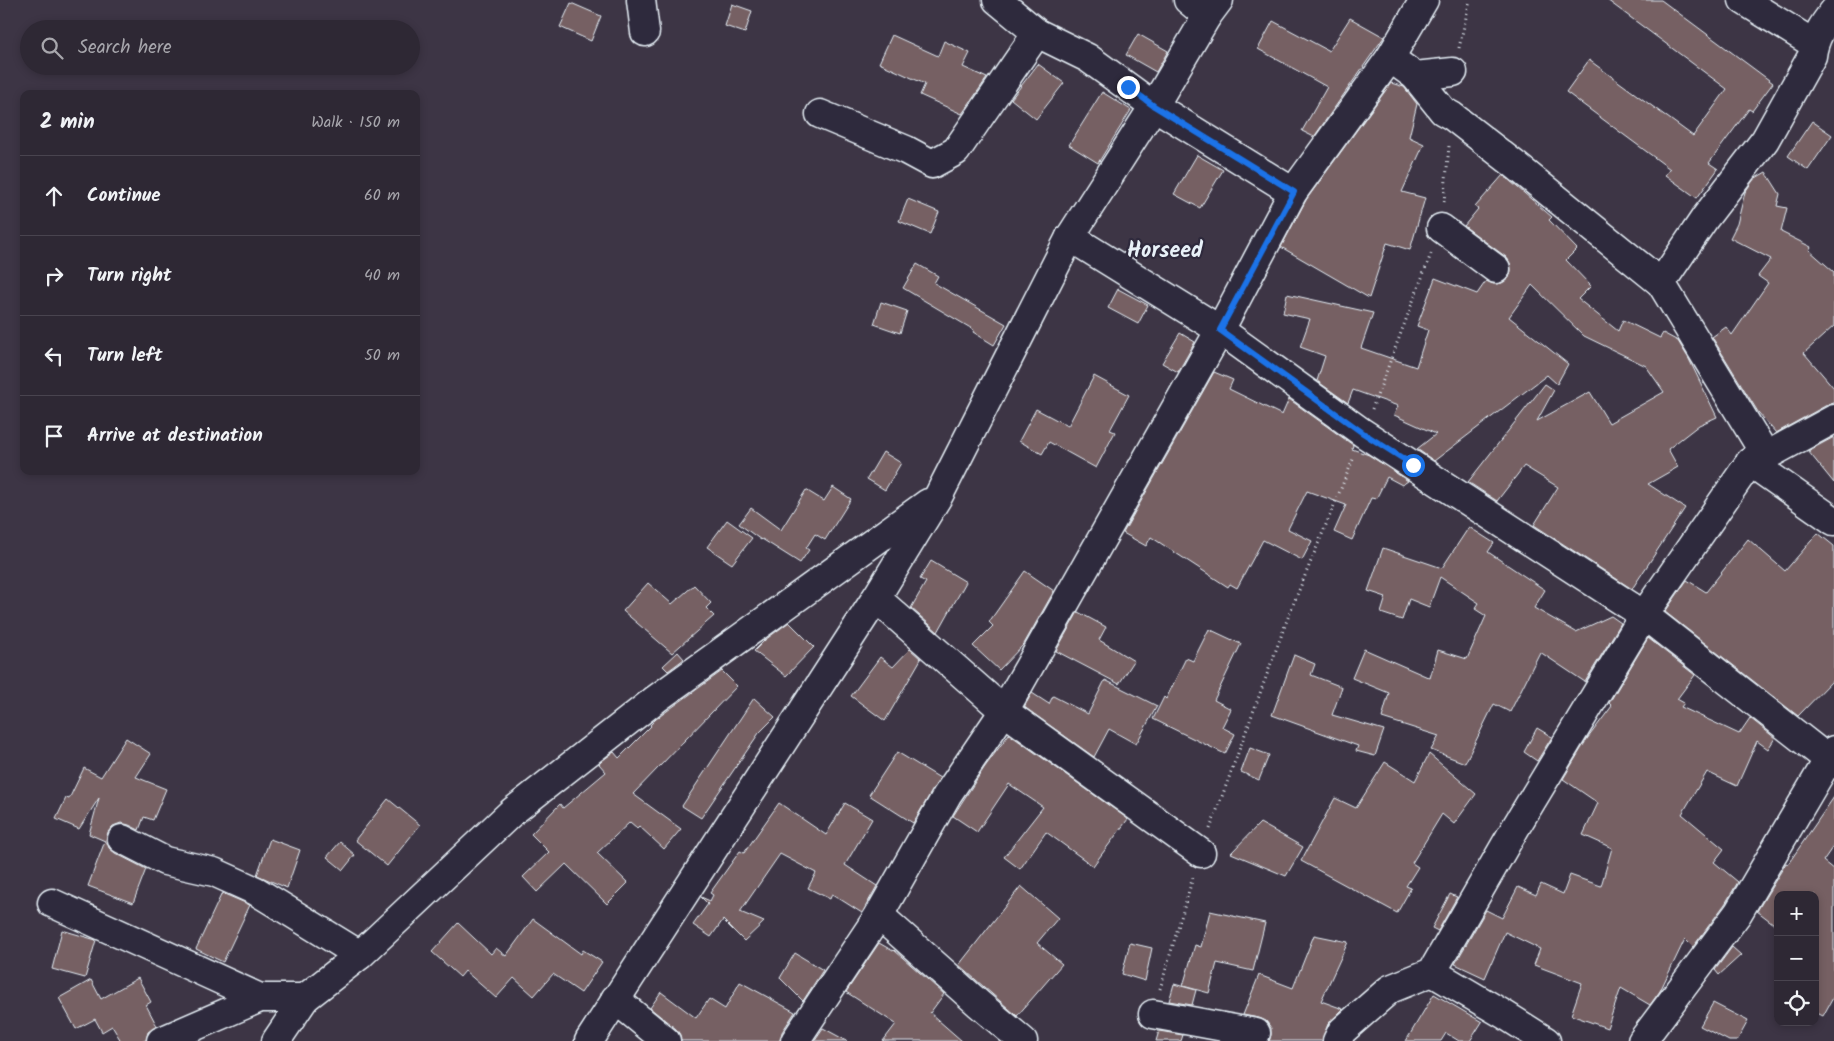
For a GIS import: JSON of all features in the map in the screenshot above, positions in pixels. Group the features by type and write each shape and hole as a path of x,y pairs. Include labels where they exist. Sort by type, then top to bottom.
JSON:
{"street":[{"path":"641,0 645,32"},
{"path":"997,0 1037,33 1088,58 1154,106 1294,192"},
{"path":"796,1041 879,915 947,795 1004,711 1220,330 1294,192 1390,58 1424,0"},
{"path":"1743,0 1820,53"},
{"path":"589,1041 876,598 939,495 1070,237 1154,106 1205,5"},
{"path":"1661,283 1705,218 1765,140 1820,53 1824,24 1834,11"},
{"path":"820,114 906,150 932,164 956,151 1037,33"},
{"path":"1390,58 1415,76 1443,111 1514,164 1661,283 1758,459 1834,521"},
{"path":"1415,76 1453,72"},
{"path":"1441,228 1496,269"},
{"path":"1070,237 1220,330 1363,433 1644,616 1832,758 1738,913 1642,1041"},
{"path":"1337,1041 1342,1031 1390,989 1432,972 1517,825 1644,616 1758,459 1834,419"},
{"path":"276,1041 305,998 360,955 512,812 656,699 939,495"},
{"path":"876,598 1004,711 1201,853"},
{"path":"122,839 165,862 214,872 256,892 360,955"},
{"path":"52,903 260,998"},
{"path":"879,915 978,1004 1023,1041"},
{"path":"1432,972 1505,1014 1546,1041"},
{"path":"161,1041 260,998 305,998"},
{"path":"615,999 666,1041"},
{"path":"1153,1014 1256,1033"}],"path":[{"path":"1453,72 1470,0"},
{"path":"1153,1014 1201,853 1290,612 1339,496 1441,228 1452,116"}],"building":[{"path":"1607,0 1661,0 1773,83 1752,111 1749,109 1709,163 1718,169 1697,198 1665,175 1670,169 1566,92 1589,60 1693,136 1727,89"},
{"path":"571,3 601,16 591,41 560,27"},
{"path":"732,4 752,11 745,33 725,26"},
{"path":"1350,18 1384,37 1314,137 1302,131 1327,87 1258,49 1273,21 1329,51"},
{"path":"1138,34 1168,51 1156,72 1126,55"},
{"path":"892,35 938,56 944,41 970,53 963,67 987,78 962,114 920,95 925,84 879,63"},
{"path":"1038,64 1064,83 1036,119 1011,99"},
{"path":"1391,83 1404,87 1417,104 1409,137 1424,144 1402,192 1425,198 1410,250 1387,243 1369,298 1281,247 1306,200"},
{"path":"1102,92 1131,110 1098,163 1069,145"},
{"path":"1812,121 1832,135 1808,170 1788,156"},
{"path":"1197,155 1223,170 1200,208 1174,194"},
{"path":"1766,172 1780,194 1777,206 1787,208 1781,232 1811,247 1809,250 1834,272 1834,326 1804,353 1834,388 1834,403 1776,433 1758,412 1712,337 1726,327 1732,335 1768,283 1758,276 1771,259 1730,238 1737,224 1745,192 1754,179"},
{"path":"1503,175 1552,217 1549,220 1577,249 1566,260 1591,286 1578,299 1618,331 1623,320 1660,338 1663,333 1678,341 1689,359 1717,417 1699,425 1668,449 1678,467 1648,484 1685,508 1632,589 1534,525 1558,487 1524,466 1497,501 1468,482 1545,384 1554,390 1537,421 1590,392 1609,423 1664,392 1646,366 1584,336 1532,285 1509,317 1568,364 1557,384 1547,375 1434,461 1417,449 1436,434 1394,415 1398,406 1353,390 1348,403 1317,381 1325,356 1300,347 1310,319 1283,313 1287,294 1373,313 1361,348 1416,367 1428,330 1417,326 1435,278 1477,294 1486,281 1494,284 1502,283 1509,278 1511,271 1510,263 1506,257 1464,226 1478,209 1475,207"},
{"path":"908,199 939,212 930,234 899,221"},
{"path":"917,264 938,276 934,283 1006,324 994,345 973,332 974,330 903,288"},
{"path":"1118,289 1148,305 1138,324 1108,308"},
{"path":"881,302 907,311 900,333 874,324"},
{"path":"1180,333 1195,342 1178,372 1162,363"},
{"path":"1214,372 1233,380 1229,389 1282,415 1289,399 1353,445 1352,449 1369,455 1408,481 1402,485 1387,477 1376,499 1371,498 1352,540 1334,532 1346,505 1307,491 1288,529 1312,541 1302,560 1263,540 1237,588 1230,584 1228,587 1151,537 1146,546 1123,533"},
{"path":"1094,376 1129,395 1110,430 1115,432 1096,468 1049,442 1042,454 1019,441 1036,409 1068,426"},
{"path":"1834,437 1834,483 1808,451"},
{"path":"883,452 901,463 885,490 867,479"},
{"path":"833,487 851,499 825,540 815,534 806,548 809,550 800,563 761,540 739,524 751,508 781,530 806,490 824,501"},
{"path":"727,520 752,538 732,564 707,547"},
{"path":"1469,527 1494,543 1488,552 1545,590 1534,608 1576,632 1611,616 1621,623 1585,682 1540,652 1510,712 1494,704 1465,763 1431,750 1439,736 1382,718 1389,693 1352,678 1364,649 1430,678 1438,650 1467,659 1486,616 1475,609 1479,603 1440,577 1429,607 1409,599 1402,620 1381,613 1386,597 1368,591 1383,548 1442,568"},
{"path":"1818,533 1834,546 1834,679 1798,716 1665,612 1687,580 1706,592 1748,539 1785,571"},
{"path":"931,561 966,582 938,632 911,608 926,582 920,579"},
{"path":"1025,571 1054,591 1024,644 999,670 973,646 993,626 989,622"},
{"path":"648,583 672,604 694,585 711,603 706,608 714,616 672,653 623,611"},
{"path":"1078,612 1106,627 1099,640 1134,661 1119,684 1056,651"},
{"path":"789,622 814,647 786,676 754,651"},
{"path":"1209,629 1241,644 1214,700 1231,709 1222,727 1235,734 1225,754 1153,719 1164,697 1166,699 1186,658 1193,661"},
{"path":"1648,638 1695,675 1677,699 1684,703 1681,707 1739,734 1750,718 1775,738 1768,749 1757,741 1737,786 1707,772 1682,814 1724,849 1714,862 1738,882 1725,904 1693,947 1685,939 1660,991 1650,1005 1621,988 1607,1028 1571,1015 1582,983 1534,965 1540,949 1505,932 1485,978 1455,964 1486,910 1502,918 1518,887 1536,895 1541,884 1563,894 1570,875 1601,886 1612,848 1583,835 1598,803 1563,779 1587,739 1612,706 1609,703"},
{"path":"910,649 921,659 885,721 851,696 880,657 893,667"},
{"path":"678,652 684,659 668,671 663,666"},
{"path":"1294,655 1315,664 1311,675 1342,687 1332,715 1384,730 1375,756 1356,751 1358,746 1272,715"},
{"path":"722,671 737,686 633,794 681,829 664,849 639,826 637,828 630,822 597,853 628,883 607,904 566,864 537,892 523,877 549,852 531,834 560,804 563,808 606,772 599,764 603,760 614,752 619,758 656,719"},
{"path":"1105,680 1157,706 1136,744 1109,729 1094,757 1024,707 1032,693 1049,704 1053,696 1088,714"},
{"path":"754,698 775,717 759,733 701,818 682,806"},
{"path":"1537,728 1552,737 1537,761 1524,752"},
{"path":"1009,734 1128,819 1093,866 1046,832 1020,869 1004,857 1043,807 1009,784 977,832 953,816"},
{"path":"126,738 151,754 136,777 166,789 153,820 144,817 139,830 121,823 113,826 108,832 106,840 109,848 146,869 133,903 88,886 105,841 89,834 99,798 79,829 56,819 66,798 69,799 84,768 101,777"},
{"path":"1250,748 1269,755 1259,780 1241,772"},
{"path":"897,752 940,778 913,823 869,795"},
{"path":"1429,754 1476,794 1454,824 1442,814 1412,863 1418,867 1406,886 1411,888 1397,913 1301,861 1335,798 1356,808 1385,762 1415,781"},
{"path":"1834,797 1834,845 1823,861 1834,870 1834,996 1823,1016 1819,1014 1819,891 1774,891 1774,924 1757,911 1786,863 1788,864"},
{"path":"388,799 420,825 387,866 355,840"},
{"path":"779,803 826,835 845,803 872,819 845,865 877,886 862,913 832,894 830,899 808,888 816,873 780,854 740,912 764,922 744,941 723,920 711,937 693,925 708,904 701,897 710,901 713,895 710,893 740,851 744,853"},
{"path":"1260,823 1303,847 1286,876 1231,853"},
{"path":"270,839 300,850 287,888 257,875"},
{"path":"340,842 355,855 343,870 327,857"},
{"path":"1021,886 1058,918 1037,943 1062,964 1017,1016 959,965"},
{"path":"222,893 250,905 223,962 196,949"},
{"path":"1450,894 1457,897 1438,931 1432,928"},
{"path":"1210,911 1265,923 1253,971 1217,963 1209,993 1183,986 1195,945 1201,947"},
{"path":"533,919 581,954 583,950 602,962 581,993 553,974 534,996 514,978 496,998 465,971 460,977 432,952 458,923 491,954 496,948 506,956"},
{"path":"62,930 96,940 85,978 52,969"},
{"path":"1314,935 1348,942 1321,1001 1343,1009 1328,1024 1322,1041 1269,1041 1271,1028 1266,1021 1243,1015 1259,975 1293,988"},
{"path":"879,943 894,950 944,994 930,1013 962,1041 883,1041 896,1024 846,992"},
{"path":"1130,943 1152,948 1145,981 1122,974"},
{"path":"1732,947 1741,955 1719,975 1715,970"},
{"path":"795,953 823,970 803,1001 780,978"},
{"path":"138,978 151,1002 146,1005 157,1026 148,1032 146,1041 121,1041 112,1026 102,1032 95,1019 76,1029 59,998 91,980 101,999"},
{"path":"740,982 795,1012 782,1032 780,1041 681,1041 676,1029 650,1008 661,992 696,1018 709,999 725,1009"},
{"path":"1174,984 1196,990 1192,1005 1169,1001"},
{"path":"1434,994 1482,1022 1470,1041 1459,1041 1446,1033 1441,1041 1406,1041"},
{"path":"1713,1003 1748,1021 1737,1041 1729,1041 1700,1026"},
{"path":"823,1028 847,1041 814,1041"},
{"path":"1159,1031 1183,1035 1181,1041 1156,1041"}],"district":[{"name":"Horseed","path":"1165,251"}],"route":[{"path":"1128,87 1154,106 1294,192 1220,330 1363,433 1413,465"}]}
